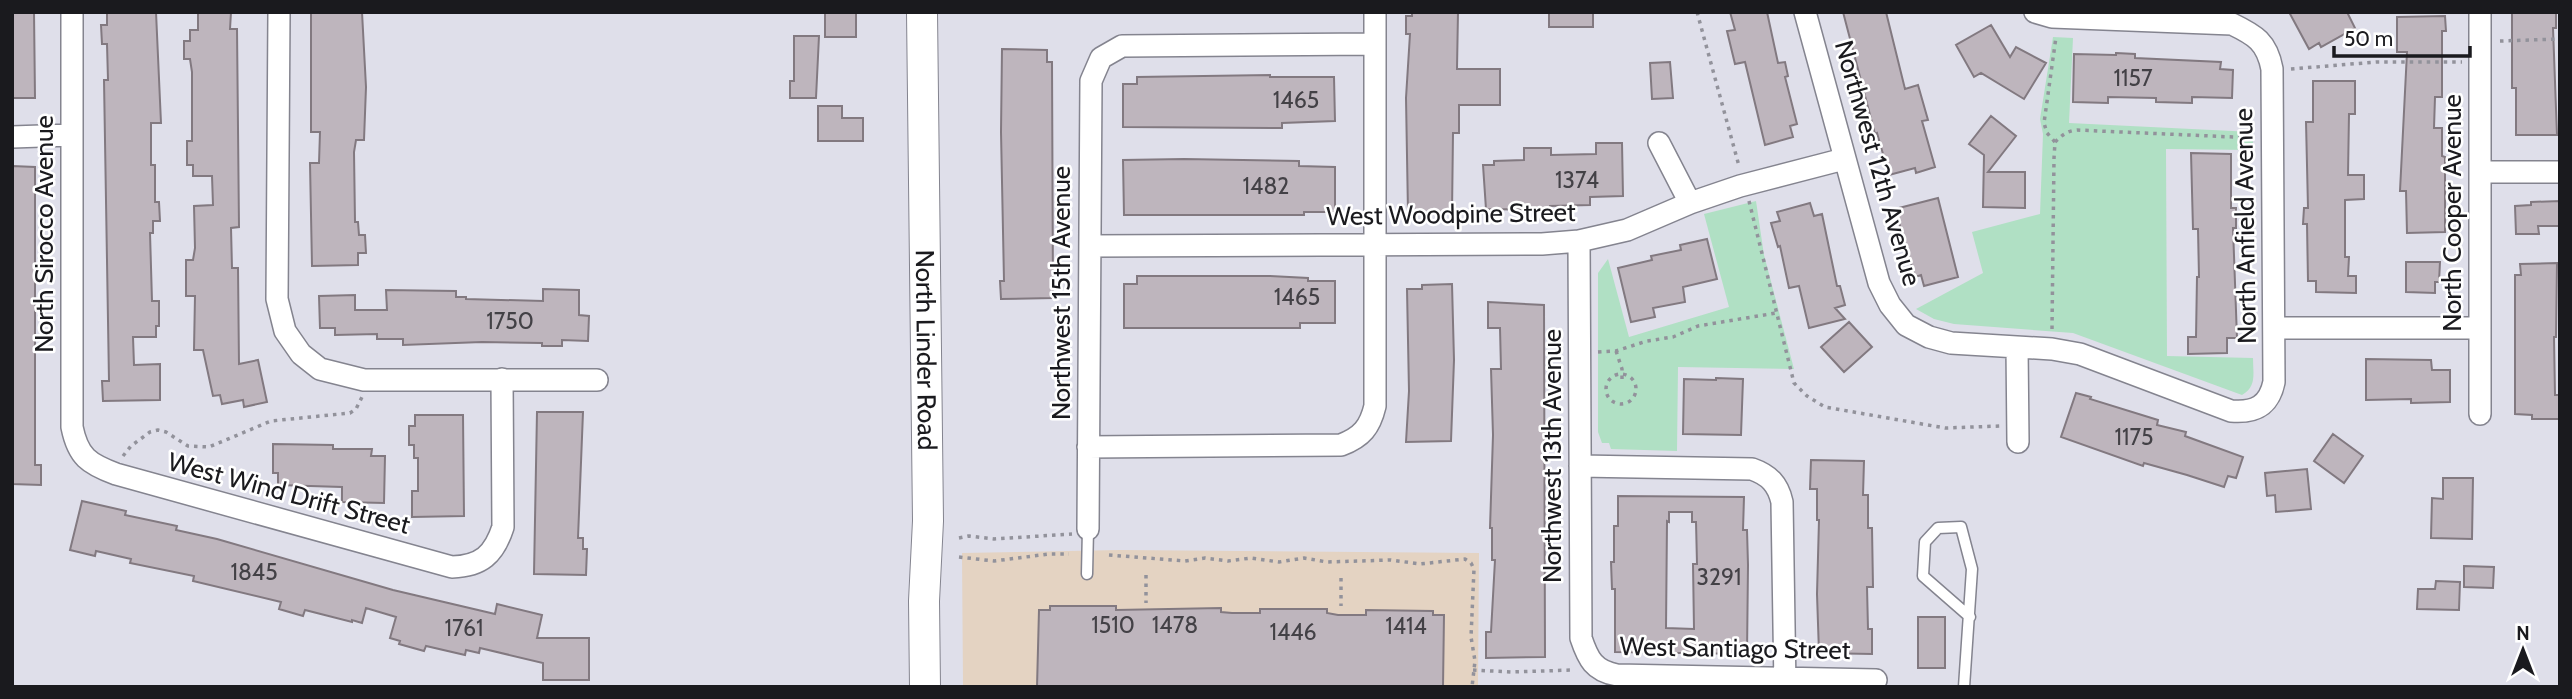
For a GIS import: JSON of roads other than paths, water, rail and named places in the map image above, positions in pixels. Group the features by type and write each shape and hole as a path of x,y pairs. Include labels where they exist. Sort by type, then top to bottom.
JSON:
{"main road":[{"name":"North Linder Road","path":"922,12 928,508 924,601 925,687"}],"street":[{"name":"North Sirocco Avenue","path":"72,12 72,427 75,444 81,454"},
{"path":"279,12 277,299 285,331 301,354 320,369 363,380 597,380"},
{"path":"1088,447 1342,445 1356,440 1368,428 1375,406 1375,12"},
{"name":"Northwest 12th Avenue","path":"1805,12 1879,283 1890,306 1906,325 1928,337 1951,343 2017,347"},
{"name":"North Anfield Avenue","path":"2017,347 2080,354 2231,411 2247,412 2264,405 2272,393 2274,382 2272,69 2264,45 2253,34 2232,24 2059,17 2035,12"},
{"name":"North Cooper Avenue","path":"2480,12 2480,414"},
{"name":"Northwest 15th Avenue","path":"1081,532 1088,447 1091,81 1101,58 1122,46 1375,44"},
{"path":"12,137 71,135"},
{"path":"1660,143 1690,203"},
{"name":"West Woodpine Street","path":"1090,246 1579,242 1627,230 1744,184 1844,159"},
{"path":"2480,172 2560,172"},
{"name":"Northwest 13th Avenue","path":"1579,242 1581,638 1586,655 1584,668"},
{"path":"2274,328 2480,328"},
{"path":"2017,347 2018,434"},
{"name":"West Wind Drift Street","path":"81,454 97,467 116,474 452,568 469,567 485,559 498,541 503,527 502,379"},
{"path":"1580,466 1752,469 1764,473 1774,482 1780,491 1782,502 1785,682"},
{"name":"West Santiago Street","path":"1584,668 1617,675 1785,682 1876,680"}],"lane":[{"path":"1964,687 1970,617 1972,569 1961,527 1938,528 1925,542 1923,576 1970,617"},
{"path":"1081,532 1087,574"}]}
